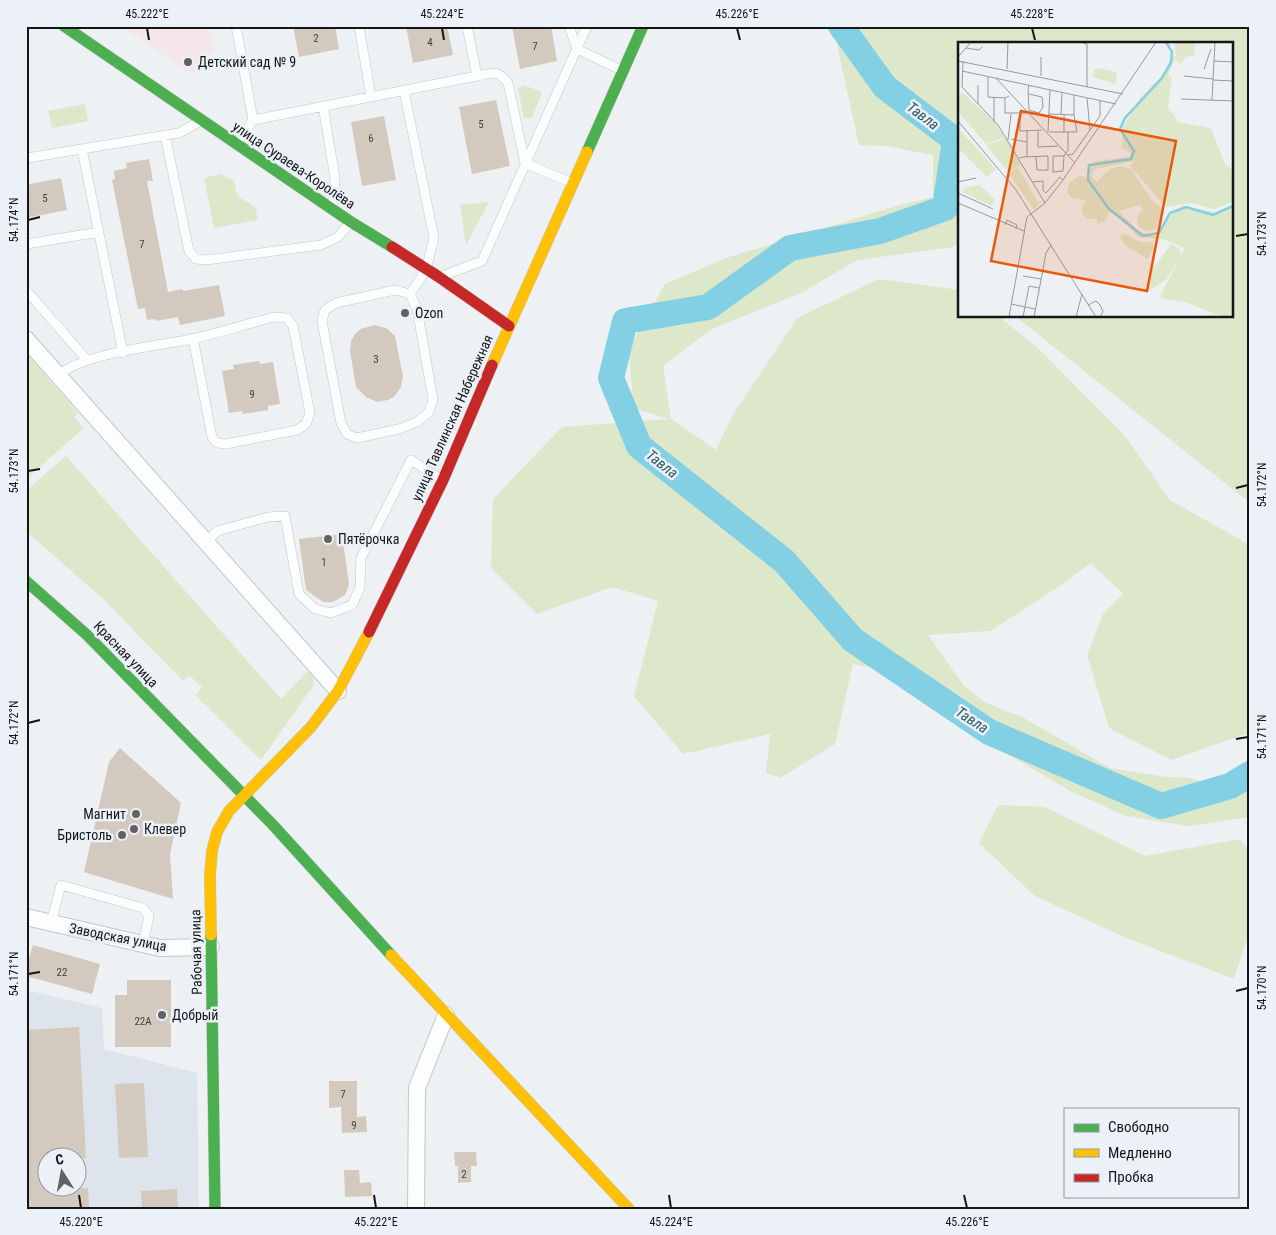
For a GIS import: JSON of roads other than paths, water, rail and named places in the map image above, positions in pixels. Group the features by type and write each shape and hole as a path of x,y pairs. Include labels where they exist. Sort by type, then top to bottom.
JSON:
{"street":[{"name":"улица Сураева-Королёва","path":"64,26 333,210 439,277 509,326"},
{"name":"улица Тавлинская Набережная","path":"244,795 311,727 338,691 360,650 442,480 643,26"},
{"path":"26,338 338,691"},
{"name":"Красная улица","path":"26,581 88,635 202,751 446,1015 629,1209"},
{"name":"Рабочая улица","path":"215,1209 210,875 212,851 217,832 228,811 244,795"},
{"name":"Заводская улица","path":"26,917 160,948 211,947"},
{"path":"416,1209 416,1088 446,1015"}],"lane":[{"path":"236,26 253,120 238,144"},
{"path":"358,26 372,97"},
{"path":"467,26 477,76"},
{"path":"569,26 577,49 624,71"},
{"path":"439,277 482,261 588,26"},
{"path":"253,120 495,73 502,75 508,82 525,163"},
{"path":"404,91 434,238 426,270 410,294"},
{"path":"323,106 335,178 333,210"},
{"path":"26,157 179,133 201,121"},
{"path":"165,135 189,251 196,259 206,260 321,245 338,237 351,222"},
{"path":"82,149 123,352"},
{"path":"525,163 573,183"},
{"path":"26,244 99,232"},
{"path":"26,290 87,360"},
{"path":"395,290 410,294 417,309 432,399 429,412 417,422 399,429 357,438 347,434 341,423 322,322 325,310 336,304 395,290"},
{"path":"59,375 65,370 87,360 193,338 274,317 287,318 293,326 310,413 306,424 297,430 226,444 217,442 212,437 193,338"},
{"path":"206,542 218,531 268,516 285,516 299,594 315,609 331,613 352,605 360,588 361,558 411,460 442,480"},
{"path":"51,923 61,885 143,908 149,916 142,944"}],"waterway":[{"name":"Тавла","path":"841,26 885,87 955,140 945,208 880,231 790,248 708,307 625,321 611,378 639,446 784,561 853,640 989,732 1161,806 1230,786 1250,774"}],"place":[{"name":"Детский сад № 9","path":"188,62"},
{"name":"Ozon","path":"405,313"},
{"name":"Пятёрочка","path":"328,539"},
{"name":"Магнит","path":"136,814"},
{"name":"Клевер","path":"134,829"},
{"name":"Бристоль","path":"122,835"},
{"name":"Добрый","path":"162,1015"}]}
